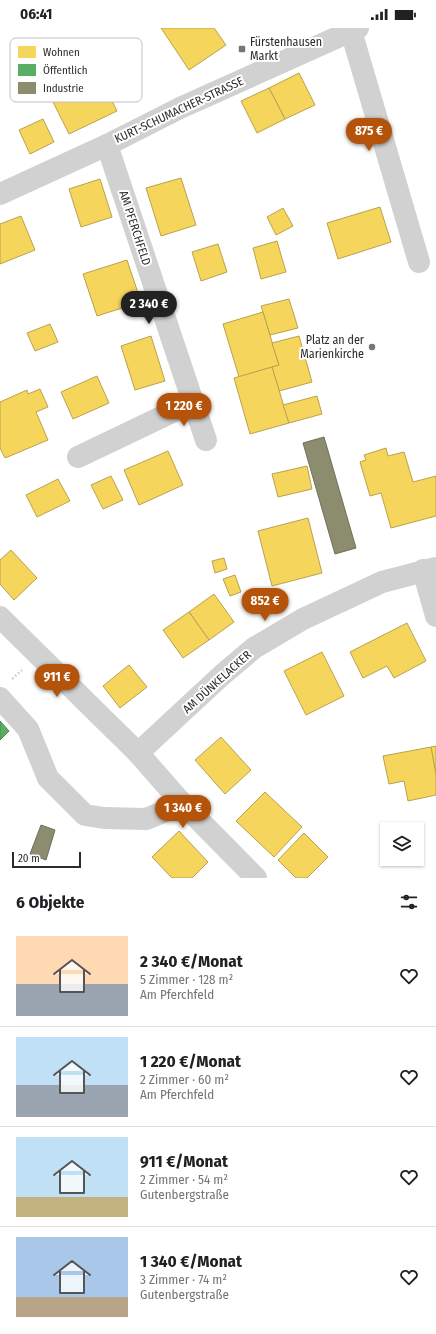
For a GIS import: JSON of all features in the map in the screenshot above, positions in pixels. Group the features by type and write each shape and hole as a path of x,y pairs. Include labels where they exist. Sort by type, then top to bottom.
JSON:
{"street":[{"name":"KURT-SCHUMACHER-STRASSE","path":"0,194 108,144 180,108 355,30"},
{"path":"355,30 420,262"},
{"name":"AM PFERCHFELD","path":"108,144 206,440"},
{"path":"78,457 193,402"},
{"path":"429,569 436,616"},
{"name":"AM DÜNKELACKER","path":"138,753 222,675 254,648 302,619 382,582 429,569"},
{"path":"0,617 138,753 181,802 256,878"},
{"path":"5,689 28,729 48,778 85,815 104,818 146,819 168,810 181,802"}],"path":[{"path":"5,689 38,655"}],"building: Wohnen":[{"path":"161,28 214,28 226,45 189,70"},
{"path":"299,73 315,105 285,119 269,88"},
{"path":"269,88 285,119 257,133 241,101"},
{"path":"53,102 112,102 117,111 69,134"},
{"path":"43,119 54,142 30,154 19,130"},
{"path":"181,178 196,225 161,236 146,188"},
{"path":"100,179 112,217 81,227 69,189"},
{"path":"380,207 391,242 338,259 327,223"},
{"path":"283,208 293,226 276,235 267,217"},
{"path":"21,216 35,250 0,264 0,224"},
{"path":"277,241 286,272 261,279 253,248"},
{"path":"218,244 227,272 201,281 192,252"},
{"path":"127,260 141,302 97,316 83,274"},
{"path":"289,299 298,328 270,335 261,306"},
{"path":"263,312 279,365 239,377 223,324"},
{"path":"50,324 58,342 35,351 27,333"},
{"path":"151,336 165,381 135,390 121,346"},
{"path":"299,336 312,382 279,391 272,367 279,365 272,343"},
{"path":"272,367 289,423 250,434 234,378"},
{"path":"97,376 109,403 73,419 61,392"},
{"path":"40,389 48,407 36,412 48,440 5,458 0,448 0,402 27,390 28,394"},
{"path":"317,396 322,414 289,423 283,405"},
{"path":"386,448 388,456 404,452 413,482 436,476 436,516 391,528 381,493 370,496 360,462 366,460 364,455"},
{"path":"168,451 183,485 139,505 124,470"},
{"path":"307,466 312,489 278,497 272,474"},
{"path":"111,476 123,500 103,509 91,485"},
{"path":"58,479 70,501 37,517 26,495"},
{"path":"308,518 322,573 272,586 258,531"},
{"path":"11,550 37,578 14,600 0,584 0,560"},
{"path":"224,558 227,569 215,573 212,561"},
{"path":"235,575 241,592 230,596 223,579"},
{"path":"214,594 234,622 209,640 189,612"},
{"path":"189,612 209,640 183,658 163,630"},
{"path":"407,623 426,661 394,678 387,666 363,678 350,652"},
{"path":"322,652 344,696 306,715 284,671"},
{"path":"129,665 147,687 120,708 103,686"},
{"path":"221,737 251,770 225,794 195,760"},
{"path":"436,746 436,775 431,747"},
{"path":"431,747 436,775 436,795 408,801 404,781 389,784 383,756"},
{"path":"265,792 302,827 274,857 236,821"},
{"path":"179,831 208,862 192,878 172,878 152,857"},
{"path":"304,833 328,857 307,878 296,878 278,860"}],"building: Öffentlich":[{"path":"0,721 9,731 0,740"}],"building: Industrie":[{"path":"324,437 356,548 335,554 303,443"},
{"path":"41,825 55,830 46,860 30,854"}],"place":[{"name":"Fürstenhausen Markt","path":"242,49"},
{"name":"Platz an der Marienkirche","path":"372,347"}]}
